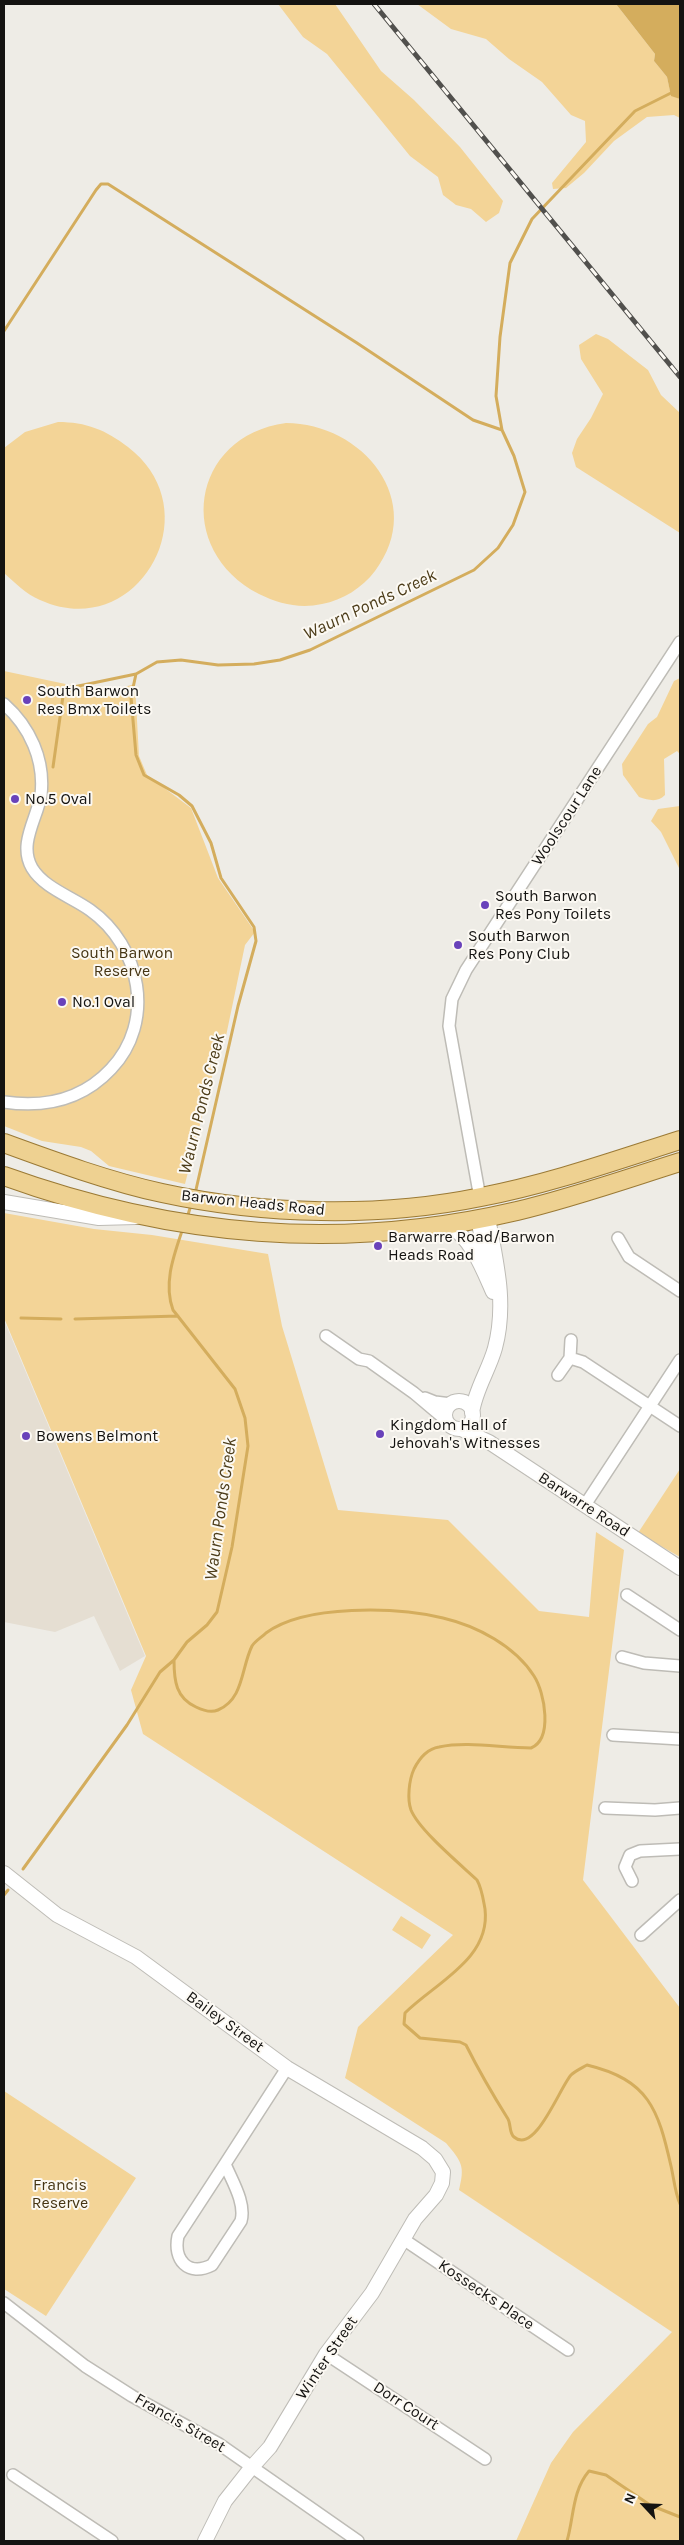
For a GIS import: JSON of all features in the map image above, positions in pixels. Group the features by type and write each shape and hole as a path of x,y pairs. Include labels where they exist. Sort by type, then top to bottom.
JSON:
{"main road":[{"name":"Barwon Heads Road","path":"4,1143 163,1193 222,1202 318,1212 410,1208 480,1198 549,1182 680,1140"},
{"name":"Barwon Heads Road","path":"4,1176 68,1198 149,1217 214,1228 296,1235 372,1233 449,1225 546,1204 680,1162"},
{"path":"480,1198 483,1218"}],"street":[{"name":"Woolscour Lane","path":"480,1198 451,1038 449,1012 452,999 466,970 680,642"},
{"path":"4,704 28,734 38,752 41,775 40,796 28,836 27,854 32,868 43,880 91,910 111,927 126,950 135,970 138,1002 131,1039 123,1057 106,1074 71,1098 42,1103 4,1102"},
{"path":"4,1202 107,1219 149,1217"},
{"path":"483,1218 498,1334"},
{"path":"326,1336 359,1359 369,1361 414,1393 446,1420 451,1427 461,1429 468,1425 476,1398 490,1364 498,1334 502,1296 483,1218"},
{"path":"449,1225 462,1234 468,1243 481,1264 493,1292"},
{"path":"618,1238 629,1257 680,1291"},
{"path":"558,1375 570,1358 571,1340"},
{"path":"570,1358 584,1362 680,1426"},
{"path":"586,1505 680,1360"},
{"path":"446,1420 446,1412 477,1384 490,1364"},
{"path":"414,1393 434,1402 469,1406 472,1416"},
{"name":"Barwarre Road","path":"472,1416 478,1430 489,1442"},
{"name":"Barwarre Road","path":"461,1429 489,1442 680,1568"},
{"path":"627,1595 680,1630"},
{"path":"622,1657 644,1663 680,1666"},
{"path":"613,1735 680,1740"},
{"path":"605,1808 655,1810 680,1808"},
{"path":"632,1881 625,1867 630,1855 640,1851 680,1849"},
{"name":"Bailey Street","path":"4,1873 57,1914 136,1957 287,2068 422,2148 435,2158 443,2172"},
{"path":"641,1935 680,1900"},
{"path":"225,2164 241,2206 243,2214 241,2221 212,2265 204,2269 194,2269 184,2265 178,2258 176,2248 178,2236 287,2068"},
{"name":"Winter Street","path":"205,2541 225,2501 270,2447 326,2354 372,2293 415,2219 436,2195 442,2183 443,2172"},
{"name":"Kossecks Place","path":"403,2239 568,2350"},
{"name":"Francis Street","path":"4,2303 85,2366 219,2444 358,2541"},
{"name":"Dorr Court","path":"326,2354 485,2459"},
{"path":"14,2476 112,2541"}],"shaded area":[{"path":"616,4 680,4 680,99 671,96 667,77 654,61 655,54"},
{"path":"4,1320 145,1656 120,1671 94,1616 55,1632 4,1622"}],"green space":[{"path":"278,4 335,4 381,71 414,100 460,147 503,201 499,213 486,222 471,209 456,205 443,195 438,177 410,156 327,54 303,37"},
{"path":"417,4 616,4 655,54 654,61 667,77 671,95 680,99 680,118 674,115 647,117 614,141 584,173 566,188 553,189 552,183 586,142 585,121 571,115 542,82 509,59 486,39 451,29"},
{"path":"596,334 608,339 648,370 661,395 680,413 680,533 576,467 572,453 577,439 591,418 603,394 581,359 579,345"},
{"path":"58,422 87,425 112,436 128,447 153,474 164,505 163,536 152,564 133,588 107,604 75,609 40,600 25,591 4,573 4,448 25,432"},
{"path":"286,423 314,426 339,436 362,451 379,471 390,493 394,518 390,545 375,571 352,592 337,600 322,604 290,605 259,594 232,575 214,551 205,524 205,497 213,471 229,449 254,432"},
{"name":"South Barwon Reserve","path":"4,671 94,690 113,698 119,696 120,688 135,684 139,756 147,775 191,808 218,878 255,932 245,945 226,1036 217,1057 185,1184 109,1166 91,1151 81,1147 42,1141 4,1126"},
{"path":"680,678 680,754 677,751 664,759 665,795 656,800 639,797 623,775 622,764 648,724 657,717 674,681"},
{"path":"680,806 680,870 661,832 651,821 658,809"},
{"path":"4,1213 94,1229 152,1235 268,1254 282,1326 338,1510 448,1520 539,1611 589,1617 596,1532 624,1550 583,1880 680,2008 680,2541 516,2541 551,2463 573,2432 672,2332 459,2190 462,2175 461,2165 456,2155 446,2143 345,2078 358,2027 453,1935 143,1734 131,1690 146,1656 4,1318"},
{"path":"680,1469 680,1557 638,1533"},
{"path":"401,1916 431,1935 422,1949 392,1930"},
{"name":"Francis Reserve","path":"4,2091 136,2178 46,2316 4,2289"}],"waterway":[{"name":"Waurn Ponds Creek","path":"195,1194 238,1006 256,941 254,927 221,878 211,843 192,806 179,795 144,775 136,755 131,697 136,674 157,662 181,660 218,665 254,664 280,660 310,650 474,570 498,548 513,525 525,492 514,456 502,430 496,396 500,337 510,263 532,219 635,111 673,92"},
{"path":"4,331 96,190 101,184 108,184 357,343 473,420 502,430"},
{"path":"53,767 64,689 136,674"},
{"name":"Waurn Ponds Creek","path":"187,1218 191,1205"},
{"name":"Waurn Ponds Creek","path":"183,1228 169,1279 170,1300 173,1310 235,1389 245,1418 248,1446 232,1547 217,1612 207,1625 187,1642 174,1660 176,1682 180,1694 189,1703 198,1708 210,1711 218,1710 233,1698 241,1682 252,1646 266,1633 283,1624 304,1617 352,1610 424,1614 443,1618 482,1632 517,1655 534,1676 544,1704 545,1726 538,1743 531,1748 473,1745 439,1747 424,1755 412,1773 409,1795 411,1810 415,1818 431,1837 477,1880 485,1909 485,1927 479,1942 470,1956 445,1980 405,2013 404,2024 420,2038 460,2042 466,2045 508,2119 512,2135 522,2140 530,2137 538,2128 571,2075 587,2065 608,2071 624,2079 637,2089 655,2113 666,2146 680,2204"},
{"path":"75,1319 178,1316"},
{"path":"21,1318 61,1319"},
{"path":"23,1869 127,1725 160,1672 174,1660"},
{"path":"4,1895 8,1890"},
{"name":"Waurn Ponds Creek","path":"567,2541 576,2496 583,2479 589,2471 606,2475 650,2505 680,2517"}],"railway":[{"path":"374,4 680,377"}],"place":[{"name":"South Barwon Res Bmx Toilets","path":"27,700"},
{"name":"No.5 Oval","path":"15,799"},
{"name":"South Barwon Res Pony Toilets","path":"485,905"},
{"name":"South Barwon Res Pony Club","path":"458,945"},
{"name":"No.1 Oval","path":"62,1002"},
{"name":"Barwarre Road/Barwon Heads Road","path":"378,1246"},
{"name":"Kingdom Hall of Jehovah's Witnesses","path":"380,1434"},
{"name":"Bowens Belmont","path":"26,1436"}]}
